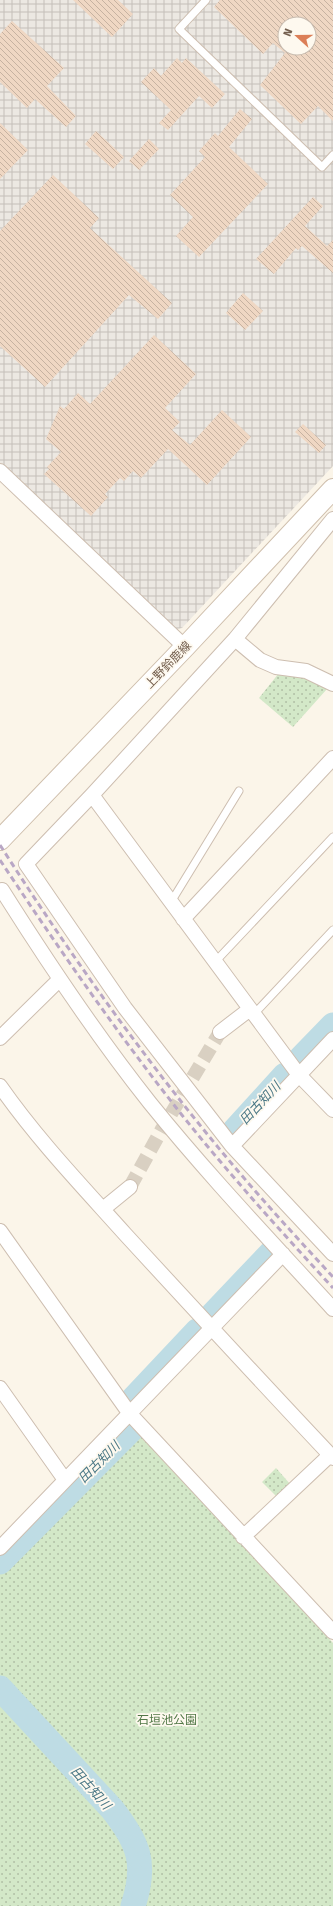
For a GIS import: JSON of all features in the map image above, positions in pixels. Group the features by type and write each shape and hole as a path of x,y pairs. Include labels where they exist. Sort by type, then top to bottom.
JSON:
{"main road":[{"name":"上野鈴鹿線","path":"0,840 185,647 333,489"}],"street":[{"path":"0,471 185,647"},
{"path":"333,519 235,639 92,795 26,864 125,1008 232,1146 333,1254"},
{"path":"235,639 260,660 276,667 306,671 333,684"},
{"path":"183,919 333,758"},
{"path":"92,795 299,1075 333,1110"},
{"path":"0,891 2,890 59,980 98,1036 150,1103 214,1180 333,1309"},
{"path":"0,1038 59,980"},
{"path":"220,1032 252,1011"},
{"path":"232,1146 333,1039"},
{"path":"0,1086 26,1122 103,1209 211,1329 331,1457 243,1537"},
{"path":"103,1209 130,1187"},
{"path":"0,1231 130,1414 243,1537 330,1624"},
{"path":"0,1548 282,1254"},
{"path":"0,1388 65,1480"}],"lane":[{"path":"206,0 179,29 322,166 333,155"},
{"path":"170,902 239,791"},
{"path":"215,962 333,837"},
{"path":"252,1011 333,930"}],"shaded area":[{"path":"0,0 333,0 333,466 182,628 177,629 166,622 0,463"}],"green space":[{"path":"279,673 307,679 327,689 293,727 259,698"},
{"name":"石垣池公園","path":"135,1428 333,1643 333,1906 0,1906 0,1561 126,1429"},
{"path":"276,1468 291,1485 278,1498 262,1482"}],"building":[{"path":"73,0 118,0 133,14 112,37"},
{"path":"220,0 333,0 333,121 318,106 301,124 260,85 283,56 317,56 317,16 277,16 277,46 273,43 263,54 214,7"},
{"path":"12,21 64,68 47,86 76,116 66,127 35,99 27,108 0,82 0,34"},
{"path":"177,58 182,63 186,58 225,94 212,108 199,96 168,130 159,123 171,110 141,82 154,68 161,76"},
{"path":"240,109 252,119 229,147 268,184 199,257 176,236 193,217 170,195 205,157 199,151 215,133 218,136"},
{"path":"0,123 28,150 0,179"},
{"path":"96,131 124,157 113,169 85,144"},
{"path":"149,139 159,149 139,170 129,161"},
{"path":"53,175 99,218 90,228 172,303 158,319 129,295 45,387 0,346 0,231"},
{"path":"313,197 323,206 305,226 327,246 333,240 333,273 302,246 298,250 296,248 274,274 256,259"},
{"path":"243,293 263,311 245,330 226,313"},
{"path":"154,335 196,374 165,408 180,422 172,430 190,445 222,410 251,437 207,485 168,449 141,478 133,471 124,481 120,478 105,494 108,497 91,516 44,474 49,469 47,467 61,452 46,439 60,406 64,409 78,393 90,404"},
{"path":"303,424 326,445 319,453 295,432"}],"waterway":[{"name":"田古知川","path":"301,1058 333,1025"},
{"name":"田古知川","path":"235,1130 285,1075"},
{"name":"田古知川","path":"213,1314 271,1253"},
{"name":"田古知川","path":"132,1402 133,1399 197,1331"},
{"name":"田古知川","path":"0,1562 131,1430"},
{"name":"田古知川","path":"0,1688 112,1809 129,1833 138,1854 140,1866 137,1891 133,1906"}],"tunnel":[{"path":"130,1187 162,1129 220,1032"}],"railway":[{"path":"0,845 82,968 170,1087 244,1178 333,1277"},
{"path":"0,860 81,980 167,1096 227,1170 333,1288"}]}
